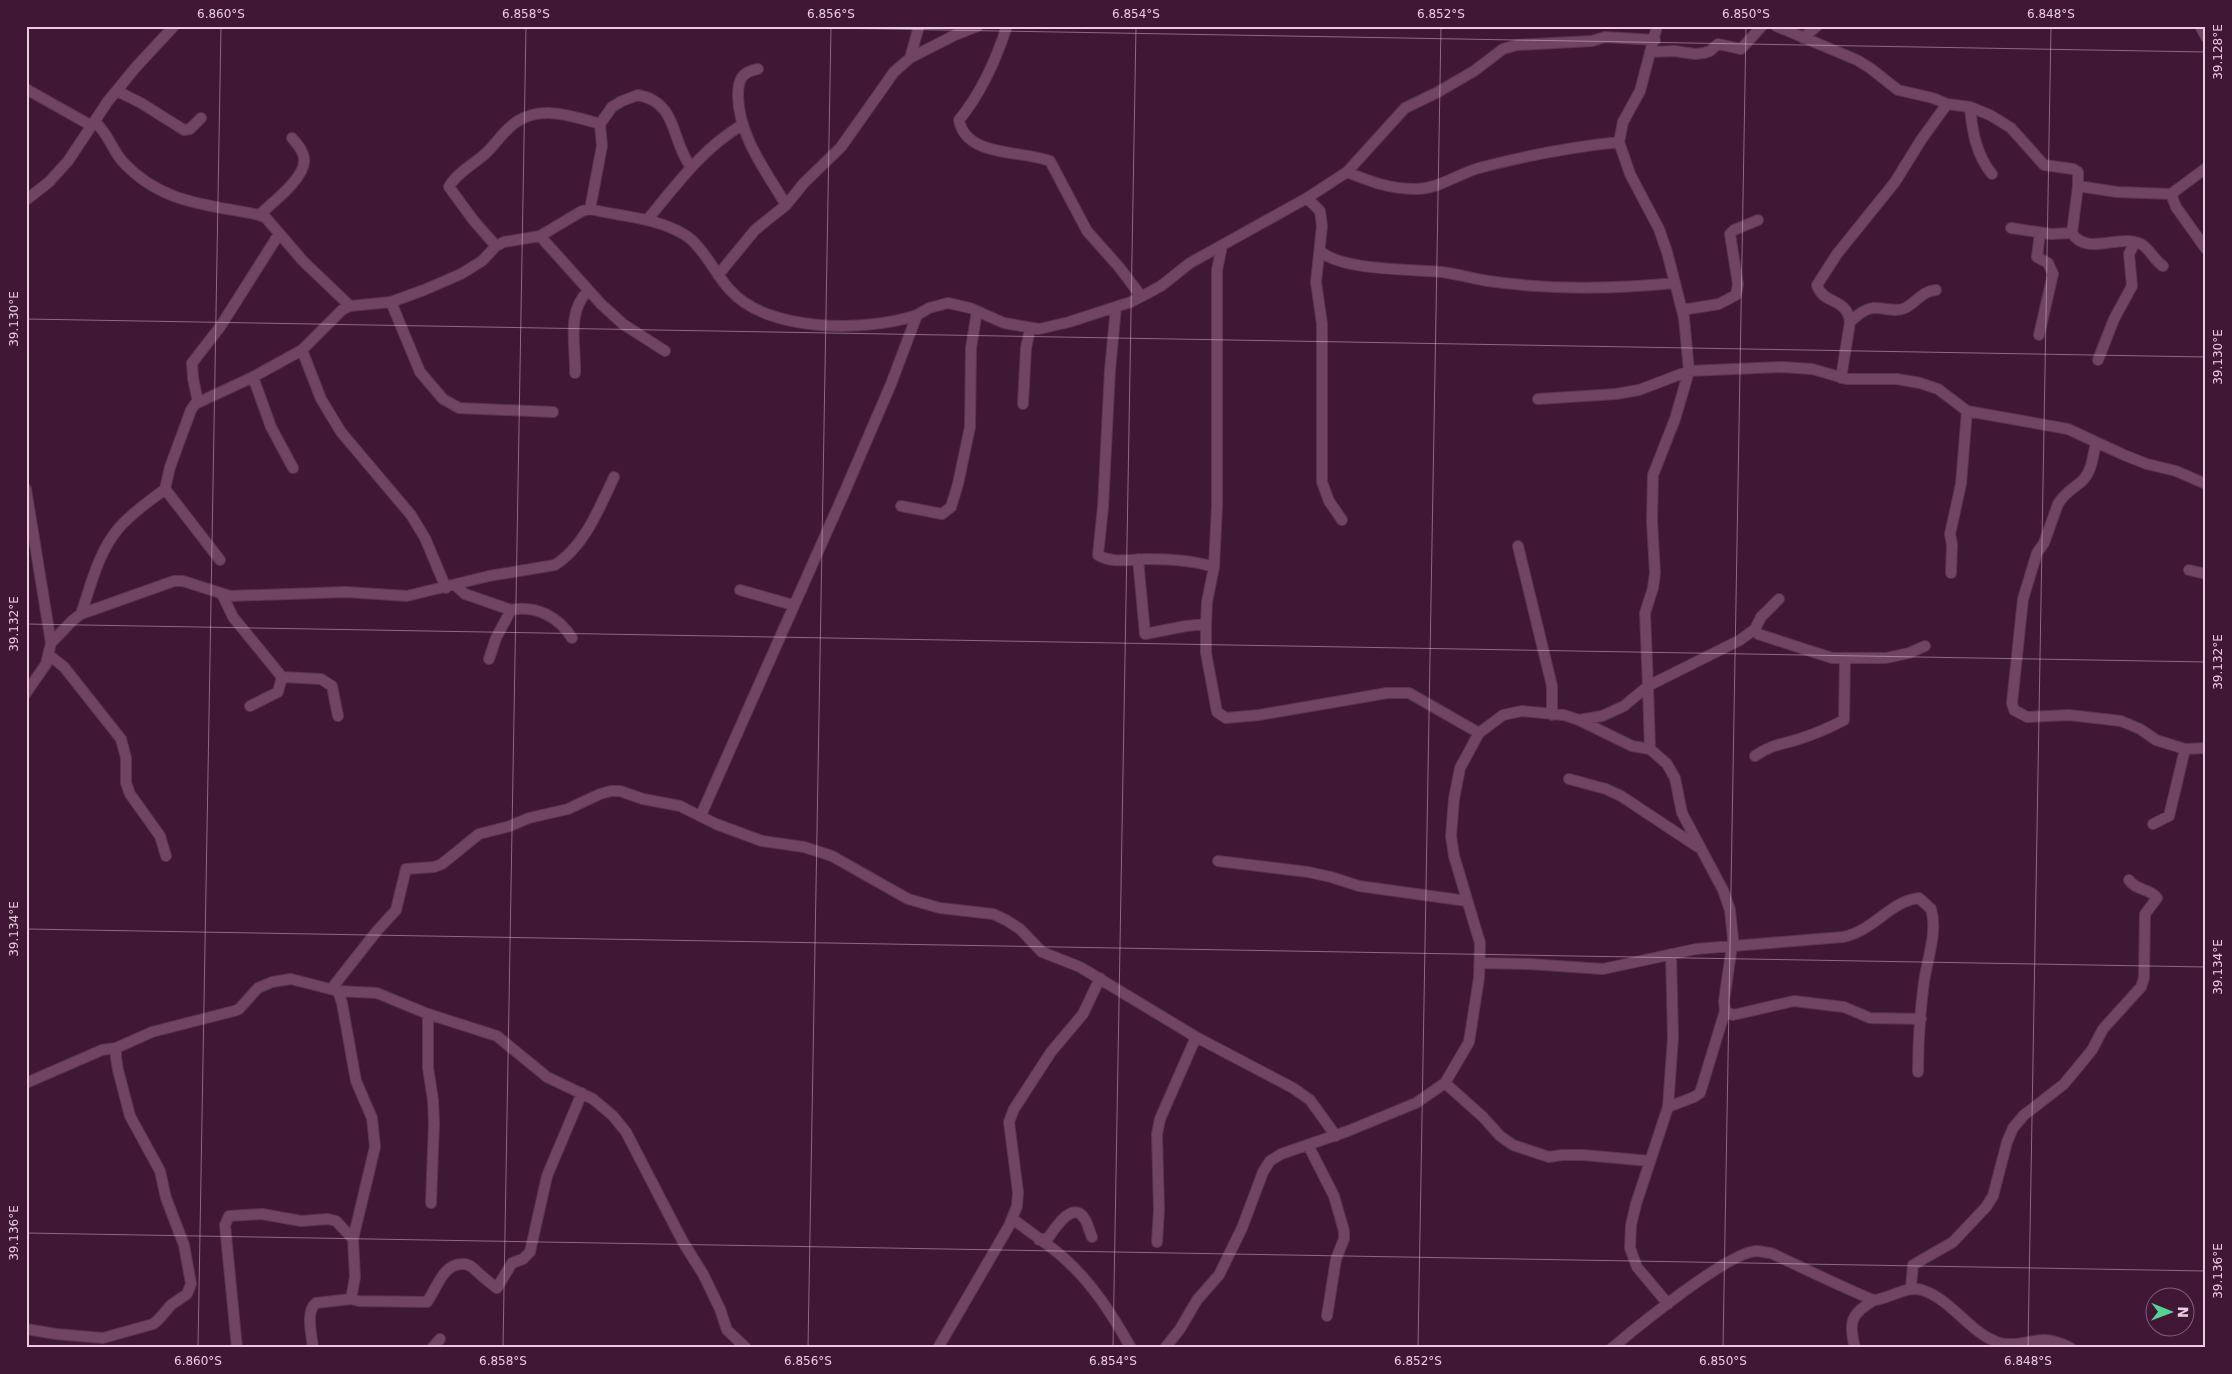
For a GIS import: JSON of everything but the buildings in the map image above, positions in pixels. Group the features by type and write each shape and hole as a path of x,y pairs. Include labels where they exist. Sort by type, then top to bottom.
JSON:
{"street":[{"path":"26,200 48,182 68,161 117,91 136,67 174,26"},
{"path":"910,58 919,26"},
{"path":"718,275 755,230 786,205 804,182 841,147 894,72 910,58 955,35 978,26"},
{"path":"1007,26 997,57 983,84 959,120 961,130 970,140 990,149 1050,161 1087,231 1142,296"},
{"path":"1650,749 1645,613 1653,588 1655,573 1652,522 1653,475 1675,420 1689,371 1682,310 1663,238 1630,174 1619,142 1623,122 1640,91 1655,40 1657,26"},
{"path":"1650,52 1704,53 1710,51 1718,44 1742,49 1762,26"},
{"path":"1776,26 1802,38 1833,48 1857,60 1898,90 1933,98 1947,104 1970,107 1990,115 2011,128 2044,165 2072,169 2078,172 2072,233 2080,243 2135,242 2142,244 2163,266"},
{"path":"1802,38 1817,26"},
{"path":"2200,26 2206,37"},
{"path":"81,614 102,553 109,541 125,521 165,489 170,467 191,410 198,402 253,377 302,350 342,310 350,306 391,302 424,290 461,274 482,261 496,246 515,239 540,236 582,211 590,209 648,219 666,225 687,236 718,275 742,301 762,312 785,319 844,326 895,322 917,315 928,308 948,303 976,311 1004,324 1030,329 1051,328 1116,307 1142,296 1161,286 1190,263 1307,198 1347,172 1406,108 1438,92 1507,48 1517,45 1592,41 1605,37 1655,40"},
{"path":"758,69 745,72 740,80 739,109 742,125 786,205"},
{"path":"26,89 105,130 121,160 134,173 157,190 198,204 259,215 266,218 304,261 350,306"},
{"path":"117,91 141,103 184,130 190,129 201,118"},
{"path":"590,209 602,146 600,124 608,112 622,101 638,95 661,104 669,114 683,157 691,167"},
{"path":"1841,378 1850,322 1849,314 1844,306 1822,294 1817,285 1838,254 1895,182 1921,140 1947,104"},
{"path":"1970,107 1971,122 1981,159 1992,174"},
{"path":"496,246 474,221 449,187 452,180 487,153 509,127 526,117 540,112 565,114 600,124"},
{"path":"648,219 691,167 709,149 742,125"},
{"path":"259,215 290,185 304,167 303,153 292,138"},
{"path":"1347,172 1384,186 1419,189 1439,185 1476,169 1500,163 1583,146 1619,142"},
{"path":"2078,186 2117,192 2171,194 2206,168"},
{"path":"2171,194 2176,207 2206,249"},
{"path":"1307,198 1320,211 1322,226 1316,282 1322,324 1322,482 1329,501 1342,520"},
{"path":"1682,310 1719,304 1736,295 1738,284 1730,234 1734,230 1758,220"},
{"path":"2011,228 2040,233 2072,233"},
{"path":"2040,233 2036,257 2048,263 2053,274 2040,335"},
{"path":"198,402 192,362 220,327 279,234"},
{"path":"540,236 588,291 623,324 665,351"},
{"path":"2098,360 2132,286 2130,254 2135,242"},
{"path":"1222,246 1217,270 1218,453 1214,567 1207,602 1206,624 1206,654 1213,699 1217,712 1226,718 1286,712 1388,693 1409,693 1479,733"},
{"path":"1320,251 1330,259 1380,268 1444,272 1488,281 1520,284 1644,286 1675,283"},
{"path":"1850,322 1858,314 1872,308 1897,310 1905,308 1926,291 1936,290"},
{"path":"575,373 573,320 578,303 588,291"},
{"path":"391,302 420,372 443,399 459,408 552,412"},
{"path":"1116,307 1110,370 1103,507 1098,555 1117,561 1138,559 1192,561 1214,567"},
{"path":"901,506 942,514 951,507 970,427 971,348 976,311"},
{"path":"701,815 864,446 917,315"},
{"path":"1023,404 1026,348 1030,329"},
{"path":"302,350 320,399 342,432 411,515 426,538 450,587 511,610 538,609 554,618 567,630 572,638"},
{"path":"1538,399 1616,394 1639,390 1689,371 1782,367 1812,370 1841,378 1897,379 1920,383 1938,389 1967,412 2068,429 2146,464 2176,471 2206,484"},
{"path":"253,377 271,427 292,468"},
{"path":"1951,574 1952,545 1950,534 1961,484 1967,412"},
{"path":"2096,443 2089,471 2082,481 2064,494 2058,504 2030,573 2023,599 2018,633 2012,703 2014,710 2027,717 2069,714 2126,722 2156,740 2185,750 2206,748"},
{"path":"52,643 81,614 174,582 183,582 222,594 239,596 346,592 407,596 489,576 555,565 562,561 588,529 614,477"},
{"path":"26,489 33,542 52,643 46,664 26,693"},
{"path":"165,489 220,560"},
{"path":"1518,546 1552,686 1552,715"},
{"path":"1138,559 1144,634 1206,624"},
{"path":"2189,570 2206,574"},
{"path":"740,590 793,605"},
{"path":"222,594 233,617 245,634 282,677 321,680 328,682 332,686 338,716"},
{"path":"1579,720 1602,716 1624,706 1648,686 1740,640 1754,629 1761,617 1779,599"},
{"path":"489,659 496,638 511,610"},
{"path":"1754,629 1758,634 1832,658 1886,658 1909,653 1925,646"},
{"path":"49,655 64,667 121,739 126,758 126,783 130,794 160,836 166,856"},
{"path":"1755,756 1768,747 1806,737 1844,720 1845,658"},
{"path":"250,706 278,692 282,677"},
{"path":"1165,1348 1180,1329 1197,1300 1219,1275 1232,1251 1263,1172 1270,1161 1281,1154 1336,1136 1416,1103 1445,1083 1469,1042 1480,963 1477,928 1454,856 1451,836 1453,813 1460,768 1479,733 1503,714 1522,711 1579,720 1632,746 1650,749 1667,764 1675,778 1682,813 1727,901 1733,929 1733,947 1724,1001 1725,1011 1700,1093 1668,1107"},
{"path":"2153,824 2169,816 2185,750"},
{"path":"1569,779 1621,796 1699,848"},
{"path":"335,989 376,932 396,910 406,869 434,867 442,864 479,834 510,826 529,818 568,810 600,794 620,791 643,799 680,806 716,824 762,841 804,847 832,856 908,899 940,908 993,914 1006,920 1020,929 1042,952 1073,963 1196,1038 1298,1092 1310,1100 1336,1136"},
{"path":"1218,861 1308,872 1359,886 1467,901"},
{"path":"1911,1288 1913,1265 1953,1242 1964,1232 1994,1196 2007,1142 2013,1128 2024,1116 2064,1084 2092,1050 2103,1029 2141,987 2144,972 2145,914 2157,898 2154,894 2136,887 2129,880"},
{"path":"1480,963 1603,969 1718,946 1733,947 1854,935 1874,924 1906,901 1919,898 1927,904 1932,914 1921,1019 1918,1072"},
{"path":"1668,1304 1637,1267 1630,1248 1631,1225 1636,1204 1668,1107 1673,1037 1671,954"},
{"path":"938,1348 1013,1219 1018,1192 1009,1122 1014,1109 1051,1052 1083,1014 1100,978"},
{"path":"26,1083 87,1055 116,1048 152,1032 239,1009 258,988 272,982 291,979 335,989 377,993 428,1014 498,1036 547,1077 593,1098 613,1116 626,1132 683,1242 703,1274 720,1309 727,1330 746,1348"},
{"path":"335,989 342,1003 356,1081 372,1118 375,1147 354,1239 355,1277 351,1298"},
{"path":"1725,1011 1733,1015 1794,1001 1844,1007 1870,1018 1921,1019"},
{"path":"428,1014 428,1068 433,1100 434,1123 431,1203"},
{"path":"1157,1242 1159,1179 1157,1134 1160,1119 1196,1038"},
{"path":"26,1329 103,1338 152,1324 158,1320 171,1304 190,1289 191,1284 184,1245 166,1198 160,1171 130,1116 117,1064 116,1048"},
{"path":"1445,1083 1483,1117 1500,1136 1514,1145 1549,1158 1583,1154 1650,1161"},
{"path":"313,1348 310,1312 316,1303 351,1298 359,1301 427,1302 446,1270 456,1264 466,1264 473,1267 476,1273 497,1288 512,1263 523,1259 530,1252 546,1176 582,1093"},
{"path":"1308,1144 1334,1196 1344,1231 1344,1239 1336,1259 1327,1316"},
{"path":"237,1348 226,1225 229,1216 262,1214 301,1221 328,1219 336,1222 354,1239"},
{"path":"1039,1240 1048,1238 1059,1222 1071,1214 1077,1214 1084,1218 1092,1237"},
{"path":"1013,1219 1064,1258 1080,1274 1104,1304 1131,1348"},
{"path":"1612,1348 1668,1304 1715,1271 1755,1251 1771,1253 1874,1300"},
{"path":"1856,1348 1853,1319 1858,1310 1874,1300 1894,1296 1911,1288 1931,1294 1955,1310 1992,1340 2012,1345 2046,1340 2071,1348"},
{"path":"432,1348 440,1339"}]}
